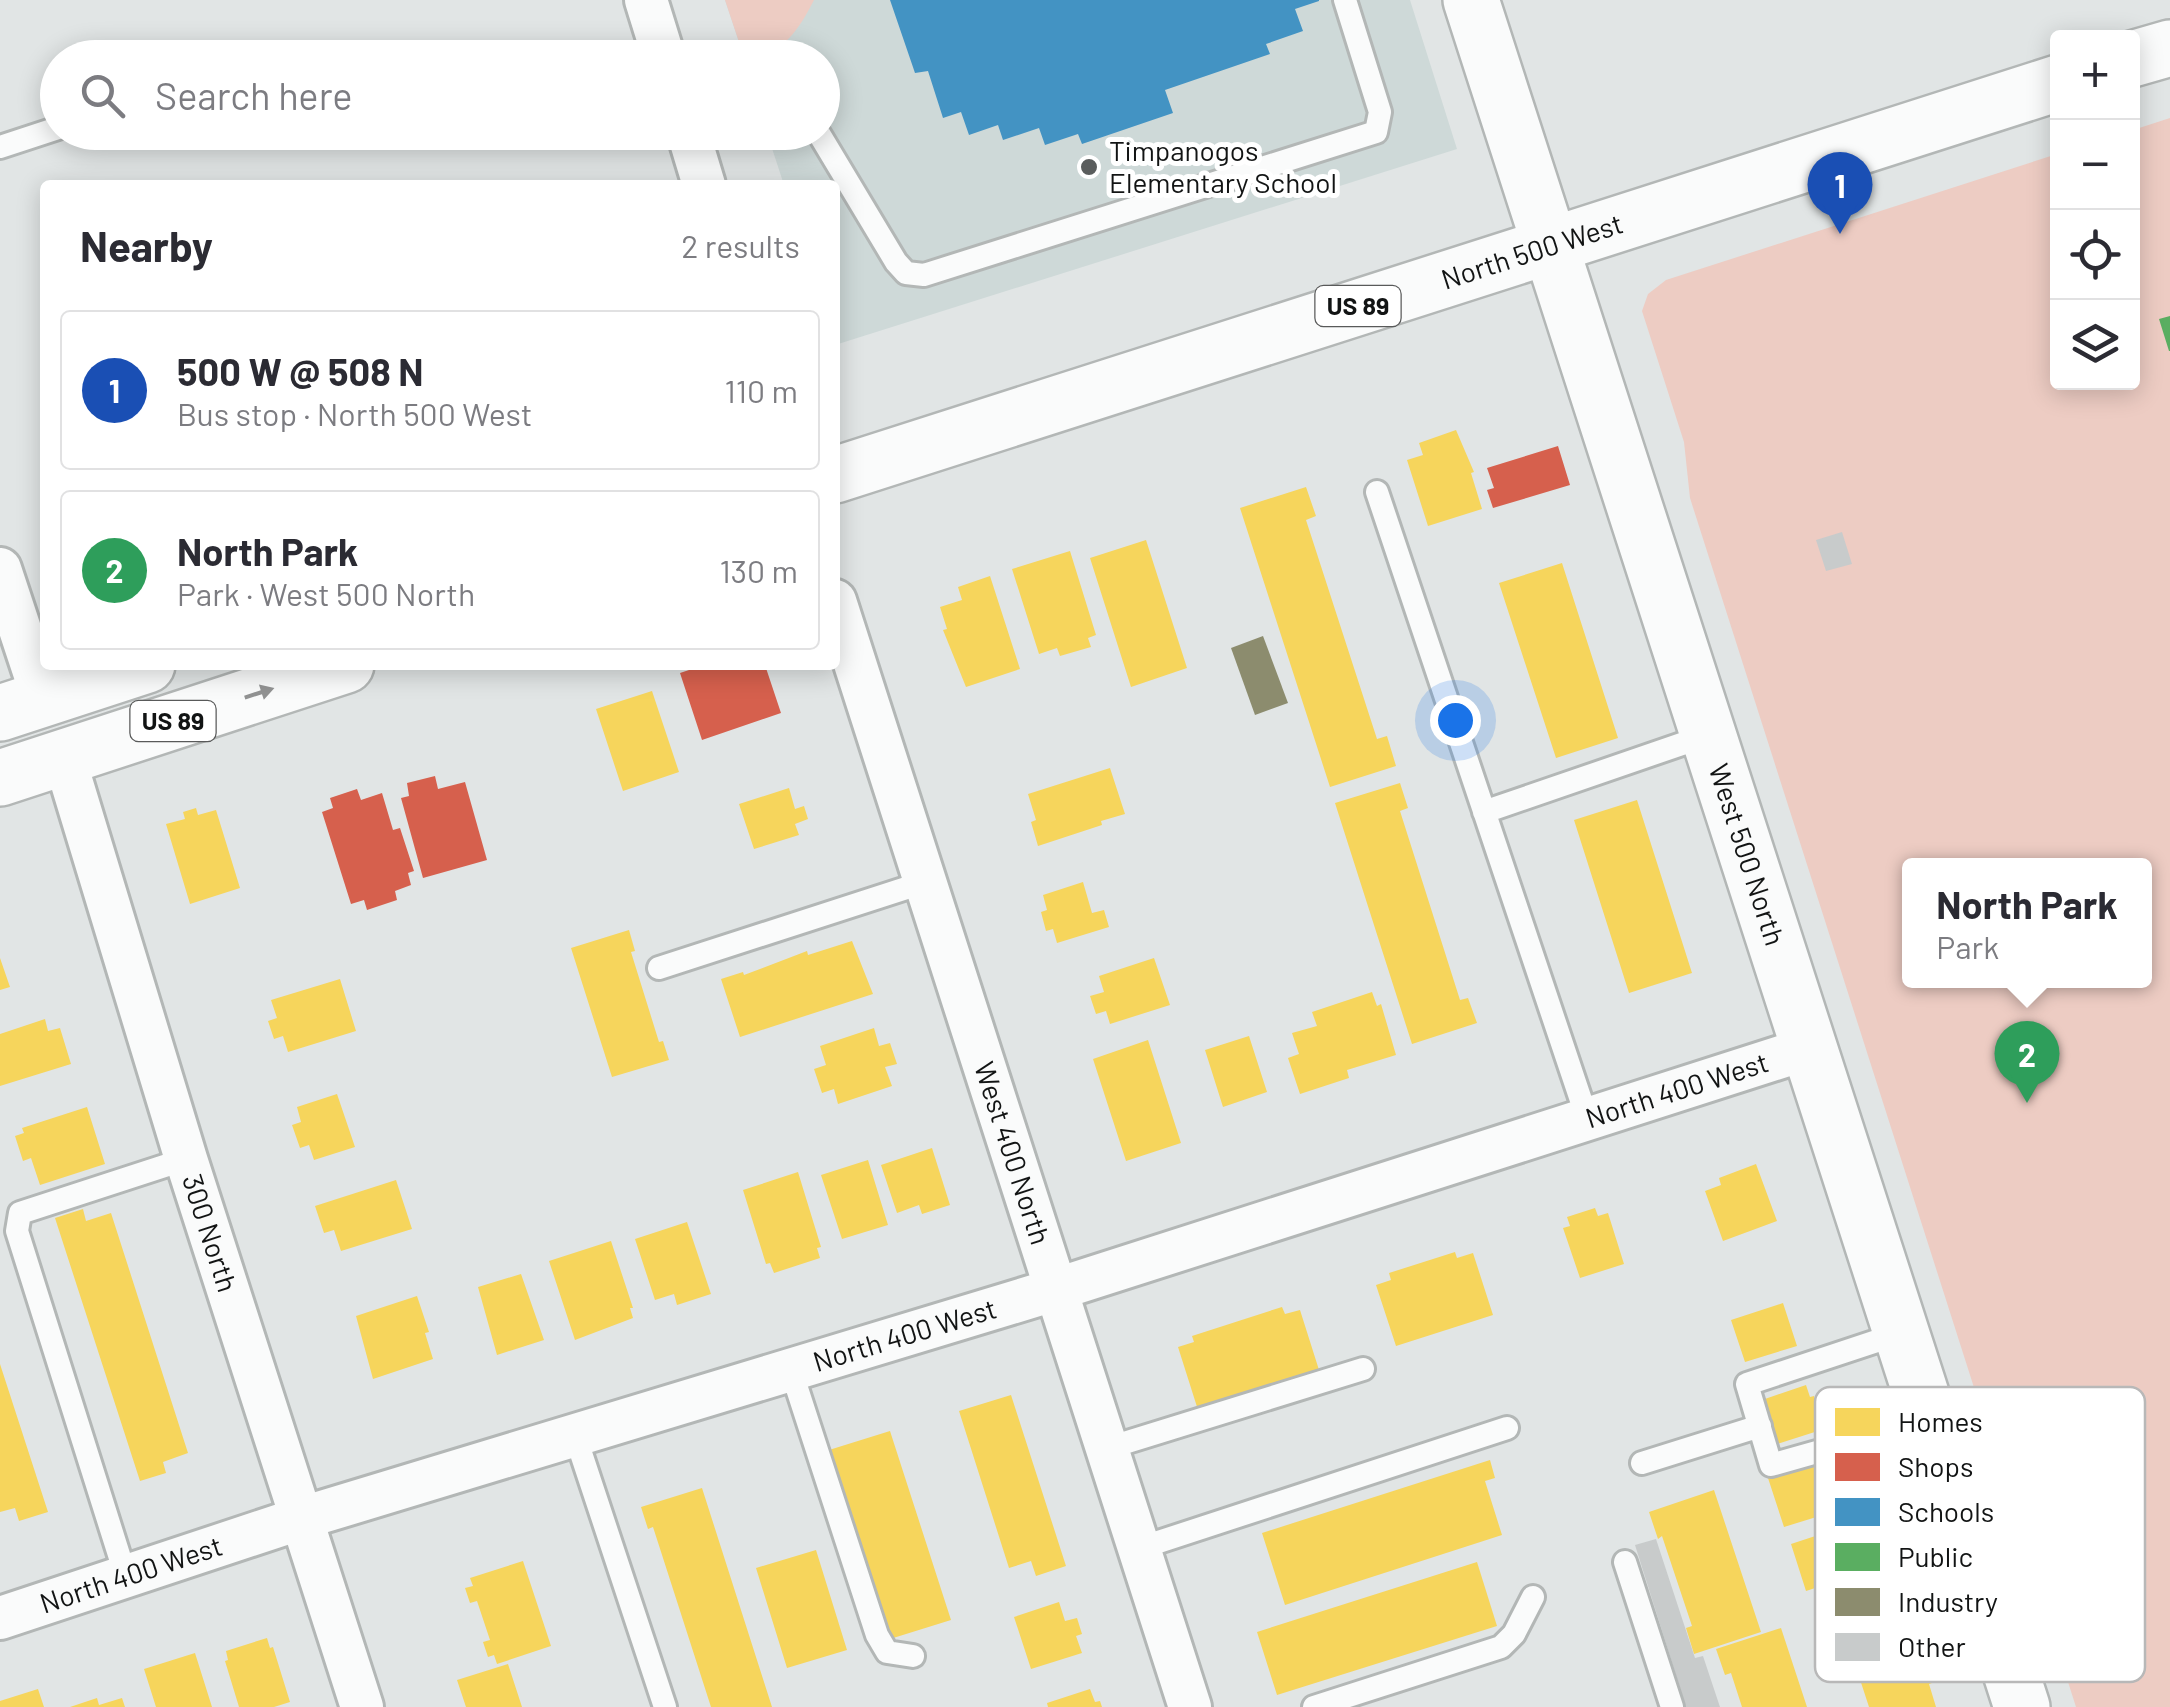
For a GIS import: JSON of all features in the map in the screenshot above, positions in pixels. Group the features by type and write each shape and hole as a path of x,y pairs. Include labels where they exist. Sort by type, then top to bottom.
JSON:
{"street":[{"path":"646,0 658,40"},
{"name":"West 500 North","path":"1471,0 1919,1387"},
{"path":"2140,57 2170,48"},
{"name":"North 500 West","path":"840,473 2050,86"},
{"path":"700,150 703,180"},
{"path":"0,569 21,706"},
{"name":"West 400 North","path":"840,617 1190,1707"},
{"name":"US 89","path":"21,706 132,670"},
{"name":"US 89","path":"0,778 331,670"},
{"name":"300 North","path":"64,757 186,1159 362,1707"},
{"name":"North 400 West","path":"0,1618 302,1518 1056,1289 1809,1048"},
{"name":"West 500 North","path":"2014,1682 2022,1707"}],"lane":[{"path":"829,150 896,262 906,273 924,275 1376,132 1380,112 1344,0"},
{"path":"0,146 40,134"},
{"path":"1377,492 1587,1118"},
{"path":"1484,812 1708,735"},
{"path":"659,968 925,882"},
{"path":"126,1577 17,1230 20,1213 186,1159"},
{"path":"1815,1453 1771,1465 1747,1384 1901,1333"},
{"path":"791,1370 877,1635 888,1652 913,1656"},
{"path":"1108,1448 1362,1370"},
{"path":"1642,1463 1760,1426"},
{"path":"1140,1548 1507,1428"},
{"path":"575,1435 665,1707"},
{"path":"1625,1562 1672,1707"},
{"path":"1314,1707 1501,1647 1514,1634 1533,1598"}],"shaded area":[{"name":"Timpanogos Elementary School","path":"725,0 1410,0 1457,149 840,343 840,180 782,180 773,150 840,150 840,40 738,40"},
{"path":"725,0 814,0 787,40 738,40"},
{"path":"2170,118 2170,1707 2076,1707 2068,1682 2145,1682 2145,1387 1974,1387 1690,498 1684,442 1642,311 1648,294 1666,280 2050,156 2050,390 2140,390 2140,128"}],"building: Homes":[{"path":"1456,430 1474,472 1471,473 1482,509 1428,526 1407,460 1423,455 1419,443"},
{"path":"1306,487 1316,516 1306,520 1377,739 1387,736 1396,766 1330,787 1240,508"},
{"path":"1146,540 1187,668 1131,687 1090,558"},
{"path":"1070,551 1096,635 1088,638 1091,647 1060,656 1057,648 1039,654 1012,569"},
{"path":"1562,563 1618,738 1556,758 1499,583"},
{"path":"990,576 1020,669 966,687 943,630 947,629 940,607 962,600 958,587"},
{"path":"652,691 679,772 623,791 596,709"},
{"path":"1110,768 1125,814 1038,846 1028,794"},
{"path":"1400,783 1408,808 1400,811 1460,1000 1468,998 1477,1023 1412,1044 1335,803"},
{"path":"789,788 795,809 804,806 808,819 795,824 799,835 754,849 739,804"},
{"path":"1637,800 1692,973 1629,993 1574,820"},
{"path":"196,808 198,815 216,810 240,888 190,904 166,824 185,819 183,812"},
{"path":"1083,882 1092,913 1104,910 1109,927 1057,943 1053,929 1046,931 1041,912 1047,910 1043,895"},
{"path":"629,930 635,951 631,952 659,1042 663,1041 669,1060 612,1077 571,948"},
{"path":"852,941 873,994 740,1037 721,979"},
{"path":"0,958 10,987 0,990"},
{"path":"1154,958 1170,1005 1110,1024 1106,1011 1096,1014 1090,996 1104,992 1099,976"},
{"path":"340,979 356,1031 288,1052 283,1036 274,1039 268,1021 277,1018 271,1000"},
{"path":"1372,992 1377,1006 1381,1004 1396,1055 1347,1070 1349,1078 1300,1094 1288,1058 1299,1054 1292,1033 1317,1026 1312,1012"},
{"path":"45,1019 48,1031 60,1028 71,1064 0,1086 0,1034"},
{"path":"874,1028 879,1046 890,1043 897,1064 885,1067 892,1086 838,1104 834,1089 822,1093 814,1069 826,1065 820,1046"},
{"path":"1249,1036 1267,1092 1223,1107 1205,1050"},
{"path":"1148,1040 1181,1143 1126,1161 1093,1059"},
{"path":"337,1094 355,1147 314,1160 309,1145 300,1148 292,1125 301,1122 297,1107"},
{"path":"87,1107 105,1164 40,1185 31,1158 23,1161 15,1136 24,1133 22,1128"},
{"path":"932,1148 950,1205 922,1214 919,1205 897,1213 881,1165"},
{"path":"868,1160 888,1225 842,1239 821,1175"},
{"path":"1756,1164 1777,1221 1723,1241 1705,1191 1721,1185 1719,1178"},
{"path":"798,1172 821,1247 817,1248 820,1258 774,1273 770,1263 766,1264 743,1190"},
{"path":"396,1180 412,1229 341,1251 334,1230 324,1233 315,1206"},
{"path":"1595,1208 1598,1216 1608,1213 1624,1264 1580,1278 1563,1228 1570,1226 1567,1217"},
{"path":"83,1209 86,1221 111,1213 188,1453 163,1462 166,1473 140,1481 55,1218"},
{"path":"687,1222 711,1294 677,1305 674,1294 655,1300 635,1239"},
{"path":"611,1241 633,1318 575,1340 549,1261"},
{"path":"1455,1252 1457,1258 1473,1253 1493,1315 1396,1346 1376,1285 1391,1280 1389,1273"},
{"path":"521,1274 544,1340 497,1355 478,1287"},
{"path":"417,1296 433,1359 373,1379 356,1316"},
{"path":"1783,1303 1797,1346 1745,1362 1731,1320"},
{"path":"1282,1307 1285,1314 1300,1310 1319,1370 1198,1410 1178,1347 1194,1342 1192,1336"},
{"path":"0,1364 48,1512 19,1521 15,1508 0,1512"},
{"path":"1806,1385 1810,1397 1815,1399 1815,1432 1777,1444 1762,1400"},
{"path":"1011,1395 1066,1566 1036,1576 1031,1561 1009,1568 959,1411"},
{"path":"890,1431 951,1620 890,1639 829,1450"},
{"path":"1490,1460 1495,1478 1485,1481 1502,1535 1285,1605 1262,1533"},
{"path":"1815,1463 1815,1517 1784,1527 1768,1478"},
{"path":"702,1488 772,1707 711,1707 653,1527 648,1529 641,1507"},
{"path":"1714,1490 1761,1632 1694,1654 1686,1628 1692,1626 1662,1536 1658,1539 1649,1512"},
{"path":"1815,1536 1815,1588 1806,1591 1791,1544"},
{"path":"816,1550 847,1650 787,1668 756,1568"},
{"path":"523,1561 551,1646 497,1664 494,1655 488,1657 483,1642 490,1640 477,1601 470,1603 465,1588 473,1586 470,1578"},
{"path":"1477,1562 1497,1626 1277,1695 1257,1632"},
{"path":"1059,1602 1065,1621 1077,1618 1082,1634 1076,1636 1082,1653 1031,1669 1014,1617"},
{"path":"1781,1628 1807,1707 1742,1707 1731,1673 1725,1675 1716,1649"},
{"path":"267,1638 290,1702 274,1707 239,1707 225,1661 226,1651"},
{"path":"195,1653 212,1707 156,1707 144,1669"},
{"path":"508,1664 522,1707 466,1707 457,1680"},
{"path":"1861,1682 1935,1682 1929,1684 1936,1707 1869,1707"},
{"path":"38,1689 44,1707 0,1707 0,1701"},
{"path":"1090,1689 1095,1702 1100,1701 1102,1707 1048,1707 1047,1703"},
{"path":"97,1698 99,1705 122,1698 125,1707 70,1707"}],"building: Shops":[{"path":"1558,446 1570,485 1493,508 1487,490 1494,488 1487,468"},
{"path":"767,670 781,713 702,740 680,673"},
{"path":"435,776 438,789 465,782 487,860 423,878 401,798 409,796 407,783"},
{"path":"357,789 361,800 382,793 393,830 400,828 414,871 408,873 411,885 395,891 397,900 367,910 364,900 351,904 322,812 333,808 330,798"}],"building: Schools":[{"path":"890,0 1319,1 1295,9 1303,31 1266,44 1270,54 1165,90 1173,113 1082,144 1078,134 1045,145 1039,128 1003,140 998,125 969,135 961,112 943,118 928,71 915,73"}],"building: Public":[{"path":"2170,316 2170,351 2169,351 2159,319"}],"building: Industry":[{"path":"1263,636 1288,703 1255,715 1231,648"}],"building: Other":[{"path":"1842,532 1852,564 1826,571 1816,540"},
{"path":"1656,1539 1695,1658 1703,1656 1720,1707 1686,1707 1635,1545"}],"place":[{"name":"Timpanogos Elementary School","path":"1089,167"},
{"name":"500 W @ 508 N","path":"1840,234"},
{"name":"North Park","path":"2027,1103"}]}
